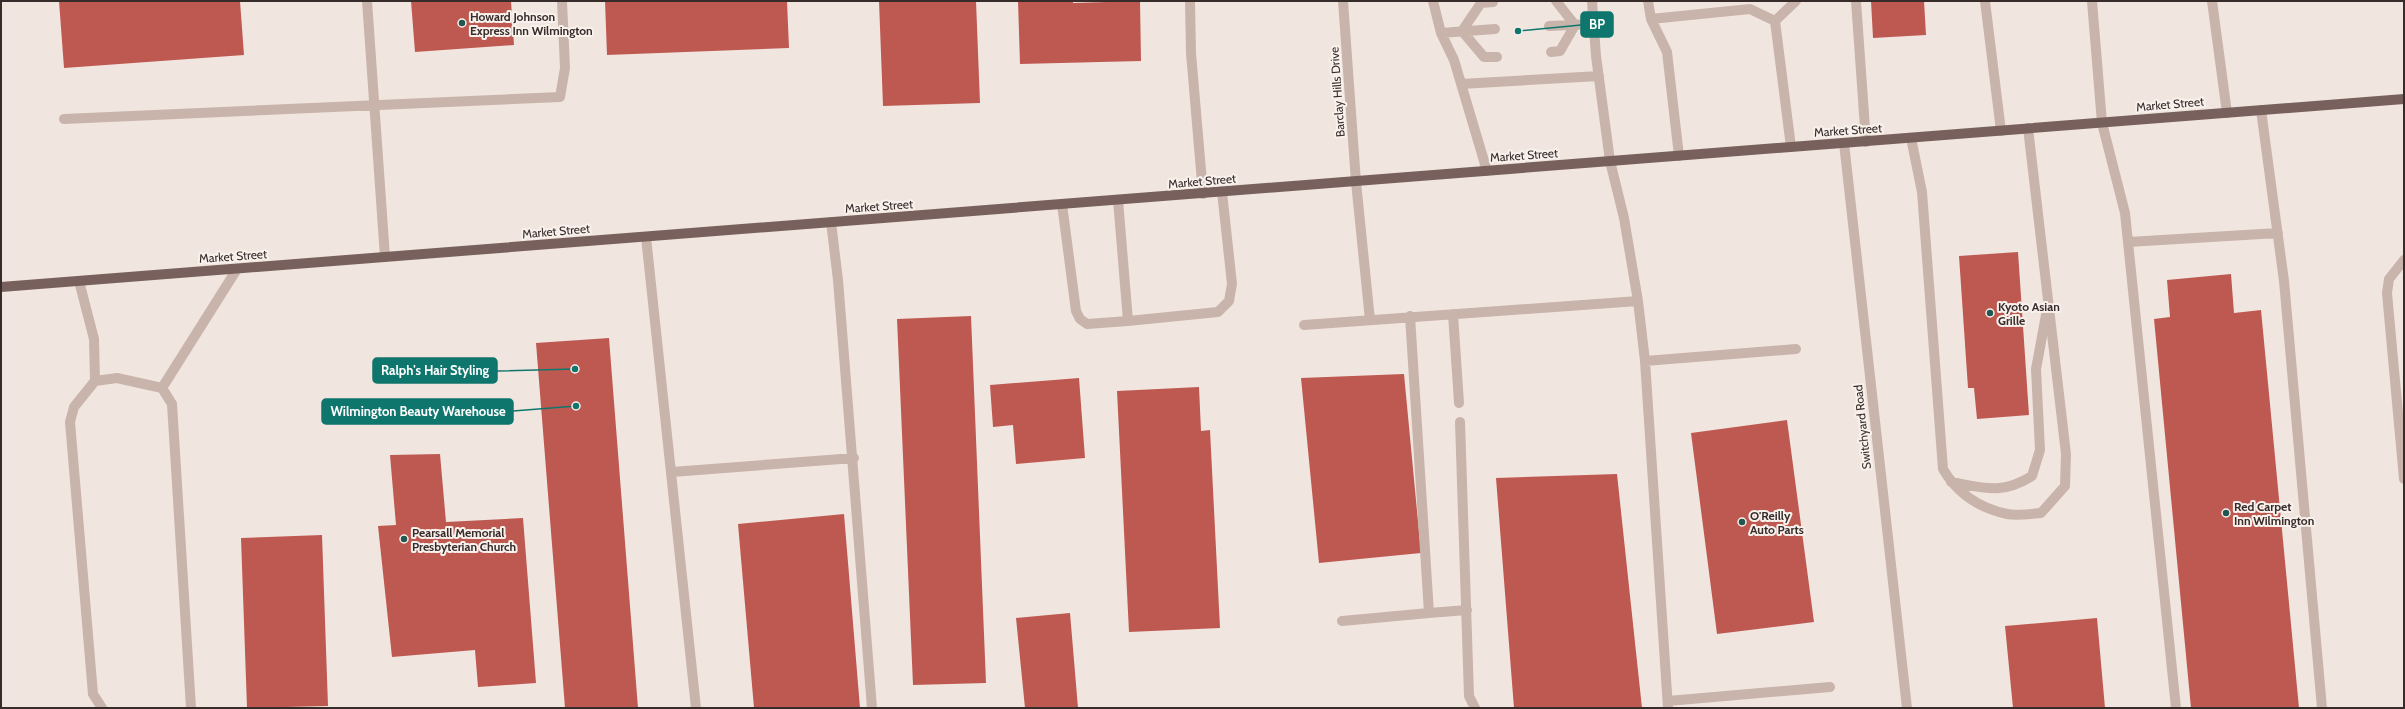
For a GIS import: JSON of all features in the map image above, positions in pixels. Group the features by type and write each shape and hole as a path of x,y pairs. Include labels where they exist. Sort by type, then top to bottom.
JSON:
{"main road":[{"name":"Market Street","path":"1,287 2404,99"}],"street":[{"path":"367,1 373,106 385,257"},
{"path":"64,120 560,98 565,68 562,1"},
{"path":"1190,1 1191,53 1203,194"},
{"name":"Barclay Hills Drive","path":"1343,1 1356,182 1370,320"},
{"path":"1433,1 1441,33 1454,60 1487,170"},
{"path":"1556,1 1576,25"},
{"path":"1592,1 1593,24 1610,161 1624,218 1638,301 1645,361 1668,705 1830,687"},
{"path":"1648,1 1651,19 1667,52 1679,156"},
{"path":"1775,21 1796,1"},
{"path":"1856,1 1866,142"},
{"path":"1985,1 2001,131"},
{"path":"2092,1 2102,123 2125,213 2176,708"},
{"path":"2212,1 2227,113"},
{"path":"1462,31 1481,3 1493,2"},
{"path":"1651,19 1750,5 1775,21"},
{"path":"1775,21 1791,147"},
{"path":"1548,26 1593,24"},
{"path":"1550,52 1560,51 1576,25"},
{"path":"1441,33 1495,29"},
{"path":"1462,31 1484,58 1496,57"},
{"path":"1461,84 1599,76"},
{"path":"2261,110 2278,233 2313,583 2322,708"},
{"path":"1911,138 1922,192 1943,468 1951,482 1968,499 2007,514 2041,513 2065,486 2066,454 2028,128"},
{"name":"Switchyard Road","path":"1844,143 1907,708"},
{"path":"1062,204 1078,315 1087,324 1128,321 1218,312 1229,301 1232,284 1222,192"},
{"path":"1118,200 1128,321"},
{"path":"831,222 838,280 854,458 872,708"},
{"path":"2128,242 2278,233"},
{"path":"646,237 696,708"},
{"path":"2404,260 2389,279 2387,293 2404,479"},
{"path":"162,388 237,269"},
{"path":"79,281 94,339 95,381 74,407 70,422 93,694 102,708"},
{"path":"1304,325 1410,316 1638,301"},
{"path":"1951,482 1992,489 2016,486 2032,476 2040,450 2036,369 2048,308"},
{"path":"1453,314 1459,403"},
{"path":"1410,316 1429,613"},
{"path":"1645,361 1796,349"},
{"path":"95,381 117,378 162,388 172,404 191,708"},
{"path":"1460,422 1469,696 1475,708"},
{"path":"672,472 854,458"},
{"path":"1342,621 1466,610"}],"building":[{"path":"59,1 240,1 244,55 64,68"},
{"name":"Howard Johnson Express Inn Wilmington","path":"411,1 511,1 514,45 415,52"},
{"path":"605,1 787,1 789,48 607,55"},
{"path":"879,1 976,1 980,103 883,106"},
{"path":"1018,1 1073,1 1073,3 1140,1 1141,61 1020,64"},
{"path":"1871,1 1924,1 1926,35 1873,38"},
{"path":"2018,252 2029,415 1977,419 1974,388 1968,388 1959,256"},
{"name":"Red Carpet Inn Wilmington","path":"2231,274 2234,313 2261,310 2299,708 2191,708 2154,319 2170,317 2167,280"},
{"path":"971,316 986,683 913,685 897,319"},
{"path":"609,338 638,708 565,708 536,343"},
{"path":"1404,374 1421,553 1319,563 1301,378"},
{"path":"1079,378 1085,458 1016,464 1013,425 993,427 990,385"},
{"path":"1199,387 1201,431 1210,430 1220,628 1129,632 1117,391"},
{"path":"1787,420 1814,622 1717,634 1691,433"},
{"path":"440,454 446,522 523,518 536,683 478,687 475,650 392,657 378,526 396,525 390,455"},
{"path":"1617,474 1642,708 1514,708 1496,478"},
{"path":"844,514 860,708 754,708 738,524"},
{"path":"322,535 328,706 247,708 241,538"},
{"path":"1070,613 1078,708 1025,708 1016,618"},
{"path":"2097,618 2105,708 2013,708 2005,626"}],"place":[{"name":"Howard Johnson Express Inn Wilmington","path":"462,23"},
{"name":"BP","path":"1518,31"},
{"name":"Kyoto Asian Grille","path":"1990,313"},
{"name":"Ralph's Hair Styling","path":"575,369"},
{"name":"Wilmington Beauty Warehouse","path":"576,406"},
{"name":"Red Carpet Inn Wilmington","path":"2226,513"},
{"name":"O'Reilly Auto Parts","path":"1742,522"},
{"name":"Pearsall Memorial Presbyterian Church","path":"404,539"}]}
